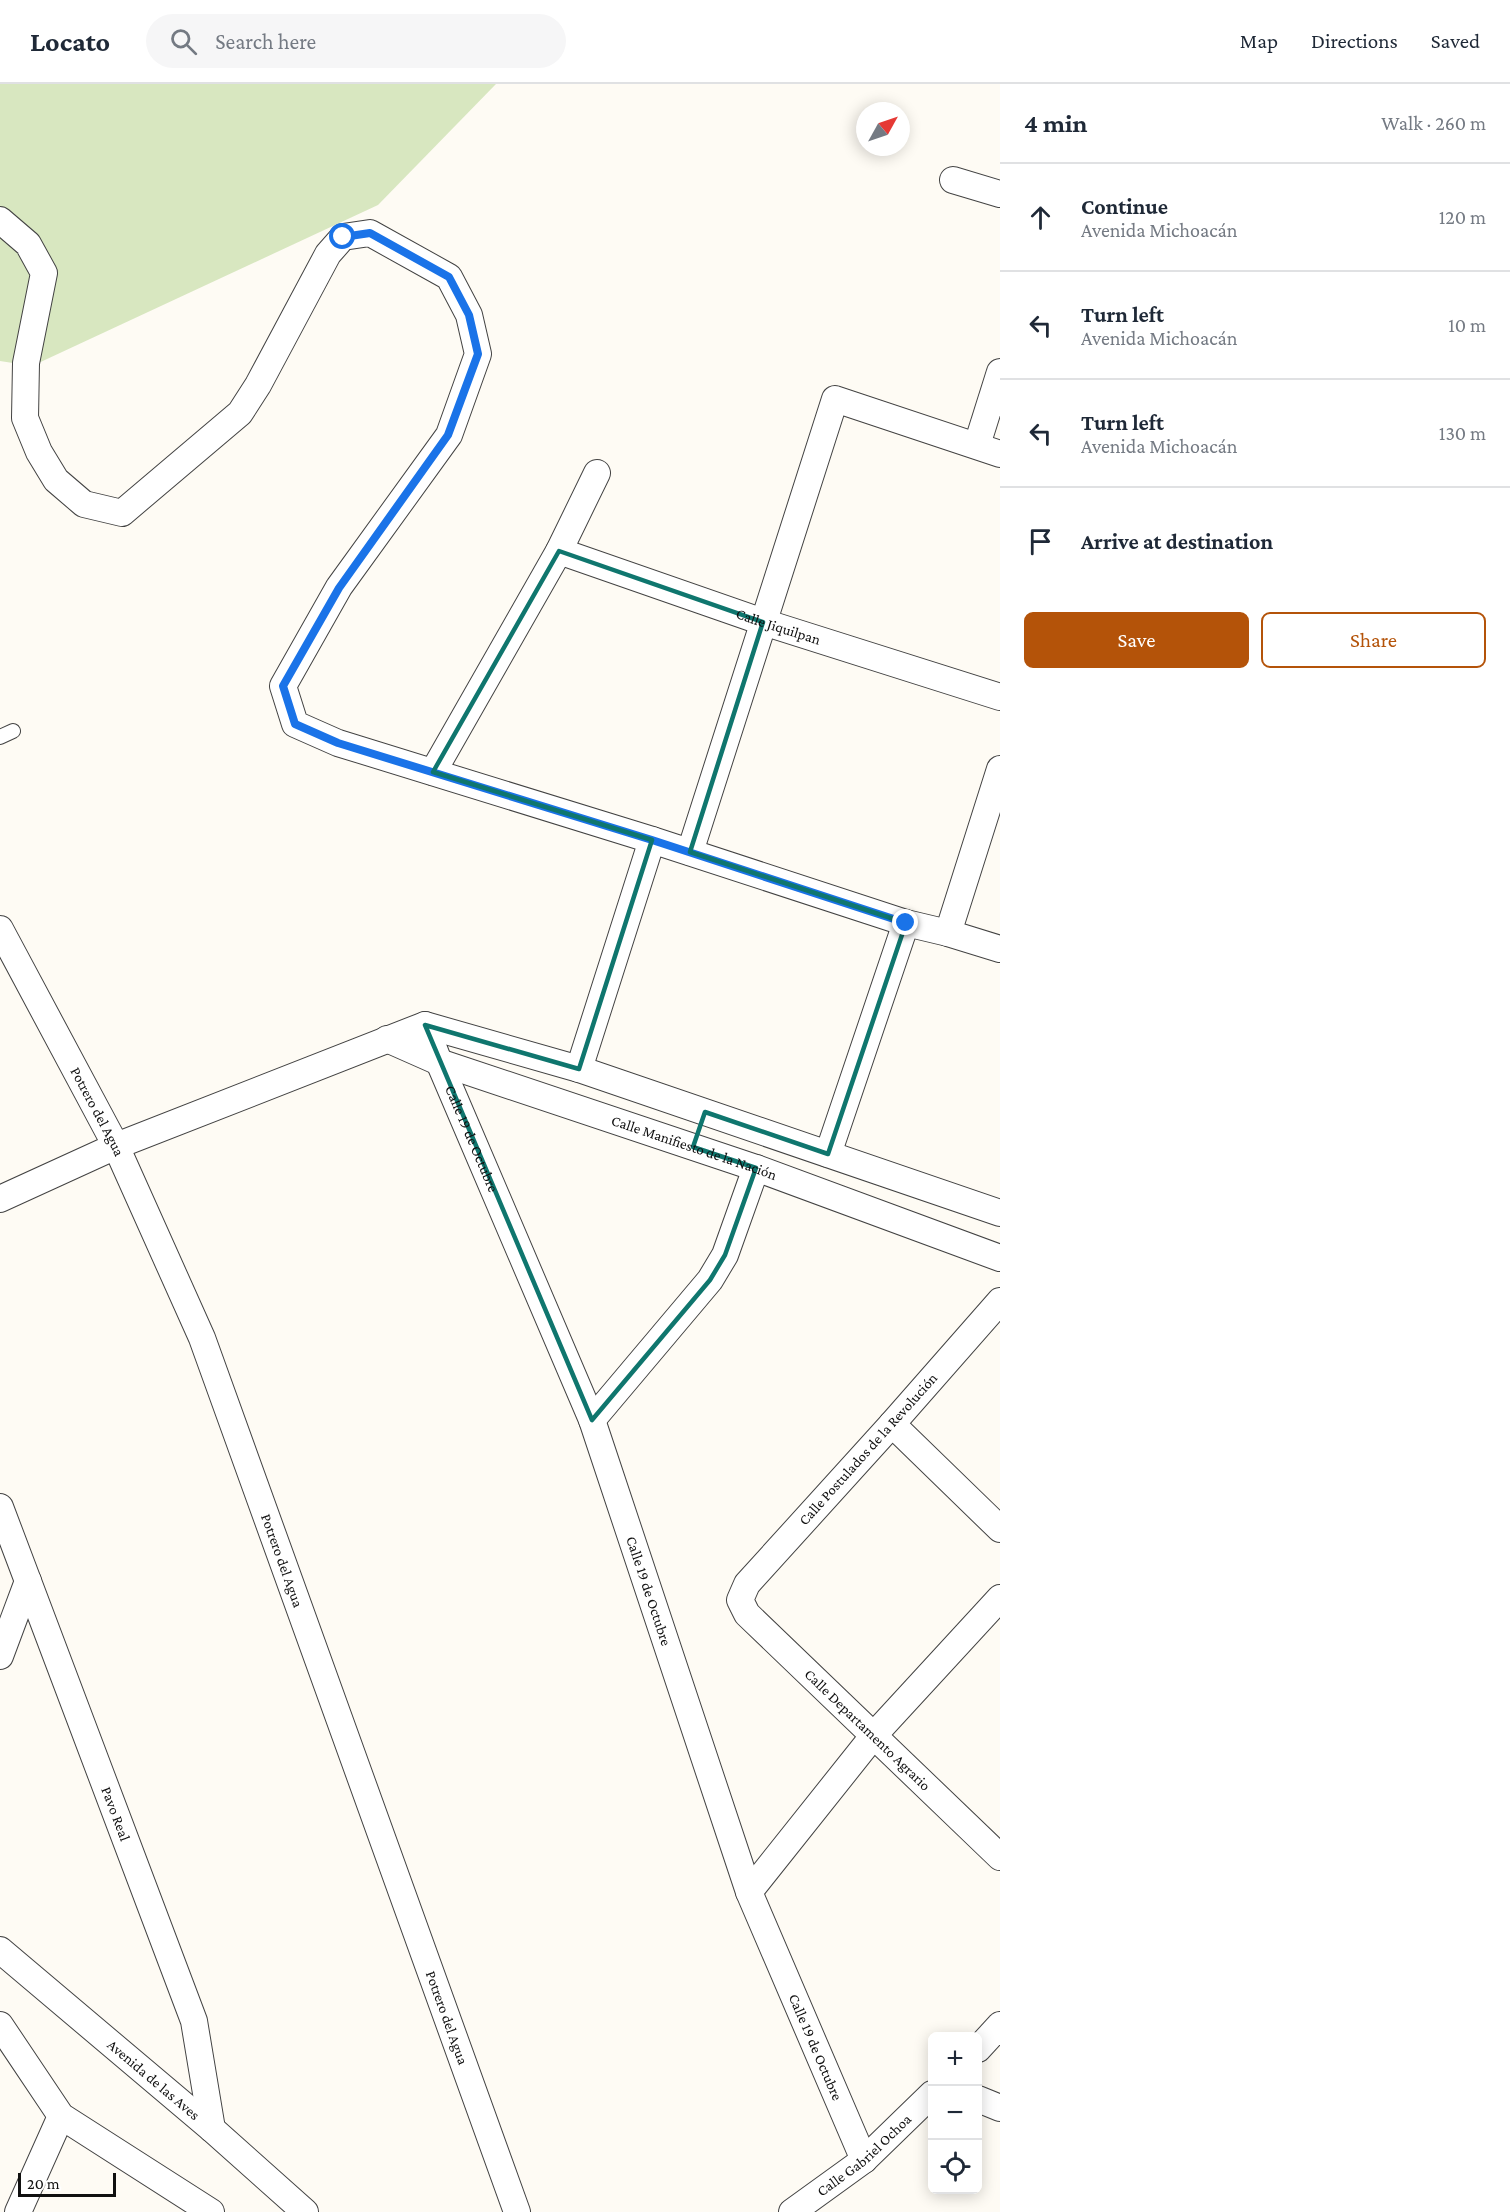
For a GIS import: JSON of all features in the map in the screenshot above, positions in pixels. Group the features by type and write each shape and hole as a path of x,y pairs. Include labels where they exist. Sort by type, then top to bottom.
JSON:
{"street":[{"path":"953,180 1000,194"},
{"path":"0,220 28,244 44,273 26,363 26,418 39,452 56,480 84,504 122,513 240,413 258,386 328,254 343,237 370,233 449,277 469,315 478,354 448,435 339,588 283,686 295,724 338,743 690,852 906,923 1000,949"},
{"path":"690,852 835,399 988,450 1000,372"},
{"path":"433,772 559,551 597,472"},
{"name":"Calle Jiquilpan","path":"559,551 763,622 1000,697"},
{"path":"948,933 1000,769"},
{"path":"579,1069 652,840"},
{"path":"828,1154 906,923"},
{"name":"Potrero del Agua","path":"0,928 116,1146 202,1338 518,2212"},
{"path":"0,1199 116,1146 425,1025 579,1069 1000,1213"},
{"name":"Calle 19 de Octubre","path":"425,1025 592,1420 749,1892 864,2160"},
{"name":"Calle Manifiesto de la Nación","path":"387,1039 439,1062 756,1168 1000,1258"},
{"path":"693,1147 705,1112"},
{"path":"592,1420 710,1280 725,1254 756,1168"},
{"name":"Calle Postulados de la Revolución","path":"740,1600 747,1584 1000,1301"},
{"path":"892,1424 1000,1529"},
{"name":"Pavo Real","path":"0,1507 194,2021 212,2128"},
{"path":"0,1656 28,1581"},
{"path":"749,1892 874,1735 1000,1598"},
{"name":"Calle Departamento Agrario","path":"740,1600 747,1614 1000,1857"},
{"name":"Avenida de las Aves","path":"0,1950 212,2128 305,2212"},
{"path":"0,2025 62,2116 211,2212"},
{"path":"982,2045 1000,2025"},
{"name":"Calle Gabriel Ochoa","path":"792,2212 864,2160 928,2099"},
{"path":"982,2101 1000,2108"},
{"path":"18,2212 62,2116"}],"lane":[{"path":"0,737 13,731"}],"highlighted area":[{"path":"559,551 763,622 690,852 906,923 828,1154 705,1112 693,1147 756,1168 725,1255 710,1280 592,1420 425,1025 579,1069 652,840 433,772"}],"green space":[{"path":"0,84 496,84 378,205 32,366 0,361"}],"route":[{"path":"343,237 370,233 449,277 469,315 478,354 448,435 339,588 283,686 295,724 338,743 652,840 906,923"}]}
